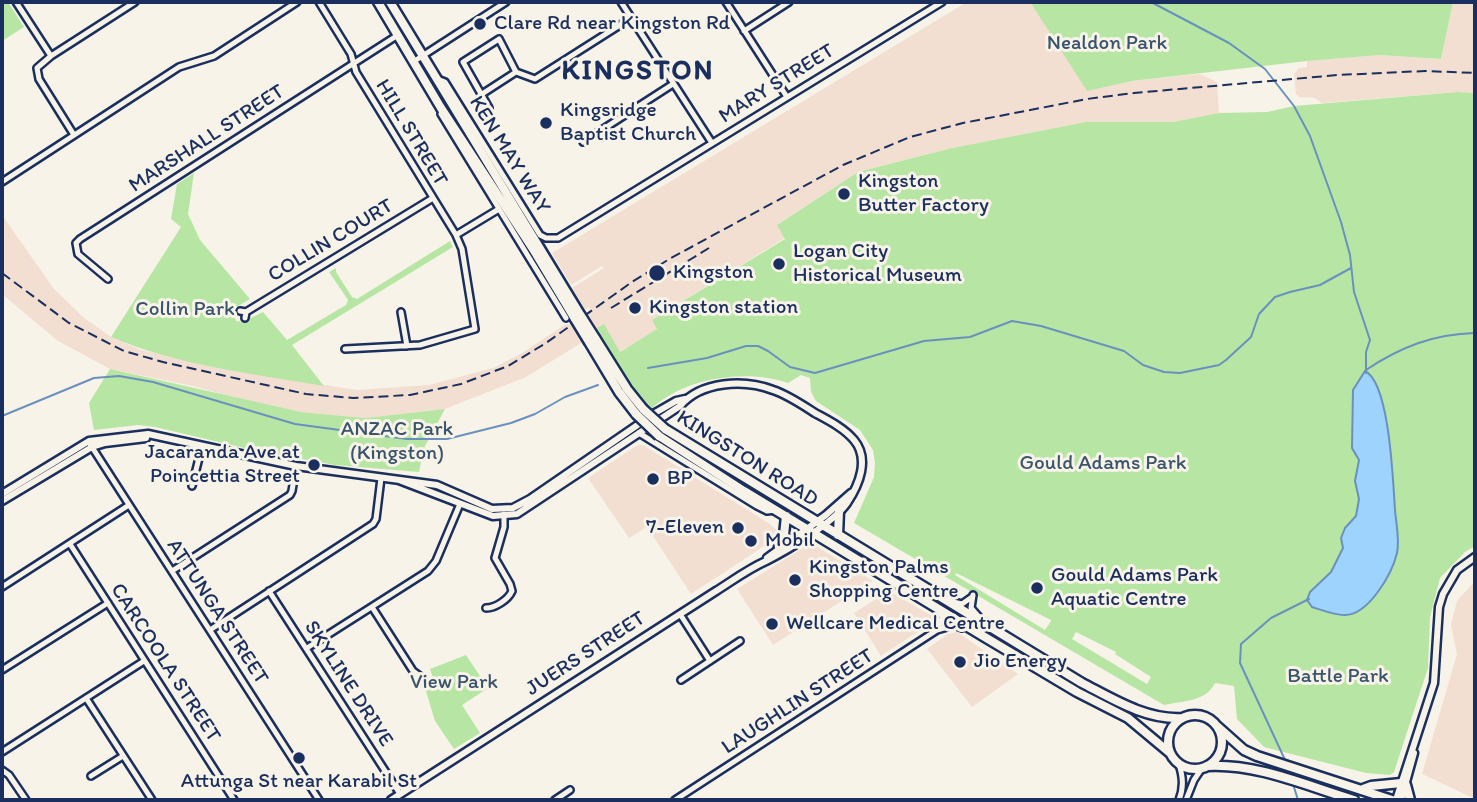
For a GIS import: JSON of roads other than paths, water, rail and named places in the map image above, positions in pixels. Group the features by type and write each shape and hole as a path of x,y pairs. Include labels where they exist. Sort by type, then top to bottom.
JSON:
{"main road":[{"name":"KINGSTON ROAD","path":"378,2 440,108 510,213 574,318 592,340 619,392 662,433 809,531 1077,692 1129,718 1170,753"},
{"name":"KINGSTON ROAD","path":"392,6 574,318"},
{"path":"392,6 402,28 398,35"},
{"name":"KINGSTON ROAD","path":"662,433 1112,699 1153,716 1182,718"},
{"path":"838,536 839,511"},
{"path":"779,547 784,535 786,516"},
{"path":"1354,800 1251,769 1230,765 1192,769 1179,764 1170,753 1168,742 1171,730 1182,718 1202,714 1244,750 1256,756 1394,800"},
{"path":"1204,767 1217,758 1222,746 1217,726"},
{"path":"1363,789 1403,784 1410,800"}],"street":[{"path":"16,2 51,56"},
{"path":"74,135 37,73 37,68 51,56 135,2"},
{"path":"2,182 179,66 214,56 297,2"},
{"name":"HILL STREET","path":"319,2 351,54 356,72 462,249 475,329 420,345 407,346"},
{"path":"413,62 506,2"},
{"path":"621,2 712,143"},
{"path":"726,2 787,97"},
{"path":"744,30 789,2"},
{"name":"MARY STREET","path":"558,238 942,2"},
{"path":"489,108 463,62 499,39 516,72 535,79 631,18"},
{"name":"MARSHALL STREET","path":"108,279 78,254 76,243 80,239 398,35"},
{"path":"482,94 516,72"},
{"name":"KEN MAY WAY","path":"437,79 445,82 540,235 558,238"},
{"path":"583,142 674,84"},
{"name":"KINGSTON ROAD","path":"440,108 441,114 499,209 574,318"},
{"name":"COLLIN COURT","path":"244,313 433,198"},
{"path":"456,235 499,209"},
{"path":"345,349 407,346 401,312"},
{"path":"399,480 492,516 503,513 530,499 676,401 685,400 710,388 740,383 772,389 794,400 843,430 858,445 862,456 862,471 848,501 839,511 818,524"},
{"path":"2,494 91,444 134,435 165,438 296,466 419,481 445,488 503,513 517,514 680,406 685,400"},
{"name":"KINGSTON ROAD","path":"639,433 767,512 776,510"},
{"path":"2,501 91,444"},
{"name":"ATTUNGA STREET","path":"91,444 315,799"},
{"path":"192,486 202,446"},
{"path":"172,571 290,495 296,466"},
{"path":"210,630 373,524 381,478"},
{"path":"441,496 445,488"},
{"path":"809,531 851,493"},
{"path":"307,649 431,569 460,504"},
{"path":"2,587 130,505"},
{"path":"486,608 496,606 512,591 495,558 504,527 503,513"},
{"name":"JUERS STREET","path":"765,561 779,547 809,531"},
{"name":"JUERS STREET","path":"391,800 680,614 775,557 809,531"},
{"name":"CARCOOLA STREET","path":"70,544 234,800"},
{"path":"1401,800 1403,784 1434,684 1441,600 1453,575 1475,557"},
{"name":"SKYLINE DRIVE","path":"269,591 400,794"},
{"path":"946,601 962,604 973,596 972,611 995,630"},
{"path":"2,670 108,603"},
{"path":"372,607 413,671 424,679"},
{"path":"937,630 942,618 940,609"},
{"path":"680,614 709,661"},
{"path":"937,630 954,625 980,635"},
{"name":"LAUGHLIN STREET","path":"675,800 937,630"},
{"path":"681,680 740,641"},
{"path":"2,752 144,661"},
{"path":"86,698 152,800"},
{"path":"91,776 123,756"},
{"path":"1179,764 1183,788 1179,800"},
{"path":"1186,800 1194,780 1204,767"},
{"path":"2,770 9,775 26,800"},
{"path":"1394,800 1403,784"},
{"path":"558,800 570,790"}],"water":[{"path":"1365,371 1373,379 1385,413 1398,548 1390,572 1378,592 1362,609 1340,615 1312,607 1307,600 1310,592 1331,572 1343,548 1341,538 1345,528 1356,516 1359,499 1355,481 1359,460 1352,448 1353,390"}],"waterway":[{"path":"1151,2 1229,43 1265,69 1294,106 1310,136 1350,255 1354,292 1370,340 1366,352 1366,373"},
{"path":"648,368 707,358 746,346 758,346 790,367 815,373 924,341 970,337 1012,321 1041,326 1124,351 1143,365 1164,372 1180,373 1219,365 1226,360 1251,337 1259,314 1275,297 1320,285 1351,268"},
{"path":"1366,370 1418,343 1445,336 1475,333"},
{"path":"2,416 94,378 119,376 153,382 295,424 407,439 447,439 511,423 535,414 565,397 598,385"},
{"path":"1286,762 1240,663 1241,644 1271,618 1309,599"},
{"path":"1293,784 1298,800"}],"railway":[{"path":"2,273 69,323 124,351 306,394 353,398 410,395 461,384 508,366 671,258 843,165 910,137 963,123 1087,99 1134,93 1338,75 1425,71 1475,73"},
{"path":"611,308 709,248"}],"place":[{"name":"Clare Rd near Kingston Rd","path":"480,24"},
{"name":"Kingsridge Baptist Church","path":"546,123"},
{"name":"Kingston Butter Factory","path":"844,194"},
{"name":"Logan City Historical Museum","path":"779,264"},
{"name":"Kingston","path":"657,273"},
{"name":"Kingston station","path":"635,308"},
{"name":"Jacaranda Ave at Poincettia Street","path":"314,465"},
{"name":"BP","path":"653,479"},
{"name":"7-Eleven","path":"738,528"},
{"name":"Mobil","path":"751,541"},
{"name":"Kingston Palms Shopping Centre","path":"795,580"},
{"name":"Gould Adams Park Aquatic Centre","path":"1037,588"},
{"name":"Wellcare Medical Centre","path":"772,624"},
{"name":"Jio Energy","path":"960,662"},
{"name":"Attunga St near Karabil St","path":"299,758"}],"district":[{"name":"KINGSTON","path":"638,72"}],"park label":[{"name":"Nealdon Park","path":"1107,44"},
{"name":"Collin Park","path":"185,310"},
{"name":"ANZAC Park (Kingston)","path":"397,442"},
{"name":"Gould Adams Park","path":"1103,464"},
{"name":"Battle Park","path":"1338,677"},
{"name":"View Park","path":"454,683"}]}
